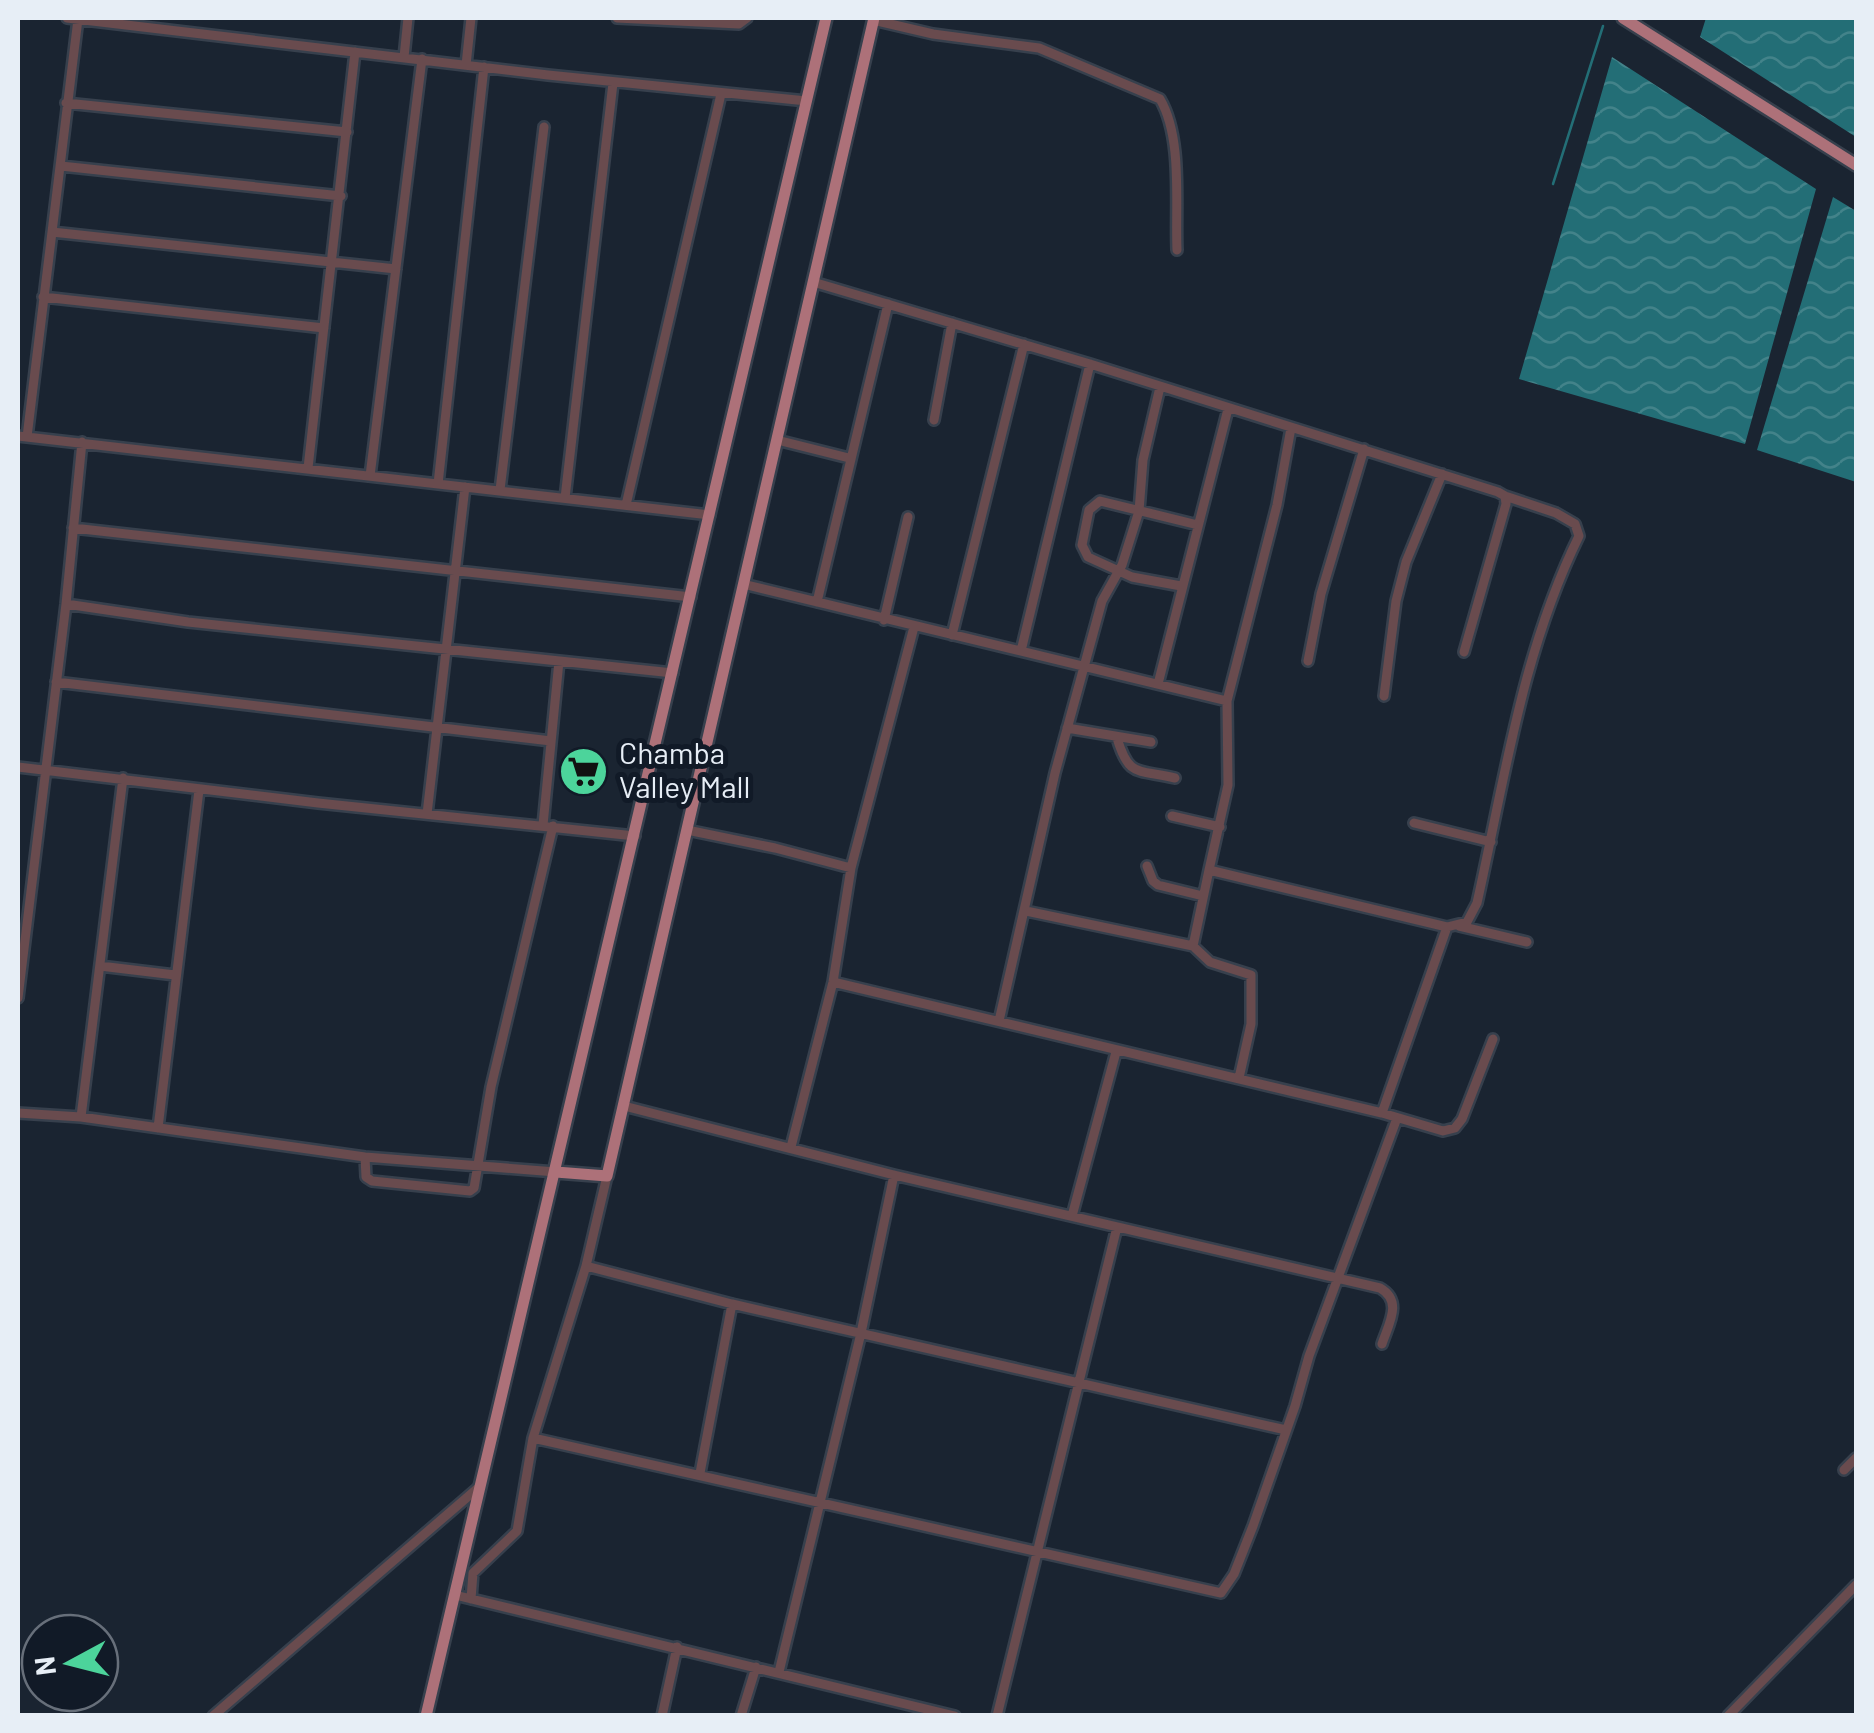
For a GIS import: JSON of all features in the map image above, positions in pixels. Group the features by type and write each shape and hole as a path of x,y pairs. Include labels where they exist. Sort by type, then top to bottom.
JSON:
{"main road":[{"path":"426,1716 826,18"},
{"path":"556,1172 606,1176 874,18"},
{"path":"1623,18 1856,165"}],"street":[{"path":"67,18 806,102"},
{"path":"404,57 408,18"},
{"path":"466,65 471,18"},
{"path":"616,18 739,24 747,18"},
{"path":"874,18 933,34 1040,48 1154,95 1163,102 1171,128 1176,162 1177,250"},
{"path":"78,19 22,437 710,515"},
{"path":"308,468 354,52"},
{"path":"370,476 422,59"},
{"path":"438,484 484,67"},
{"path":"565,498 613,82"},
{"path":"626,505 722,94"},
{"path":"66,103 347,132"},
{"path":"500,490 544,127"},
{"path":"61,166 341,196"},
{"path":"52,232 396,269"},
{"path":"813,282 1364,449 1556,513 1576,524 1579,536 1562,570 1527,670 1477,902 1466,922 1451,926"},
{"path":"43,297 324,328"},
{"path":"817,602 888,304"},
{"path":"934,420 952,323"},
{"path":"952,635 1024,344"},
{"path":"1020,651 1090,364"},
{"path":"999,1021 1102,601 1118,572 1139,511 1142,460 1160,388"},
{"path":"1158,684 1228,409"},
{"path":"1193,946 1228,785 1227,701 1277,505 1291,428"},
{"path":"777,440 850,458"},
{"path":"18,998 82,442"},
{"path":"1308,662 1321,594 1364,449"},
{"path":"1384,696 1396,601 1406,562 1442,474"},
{"path":"427,814 465,486"},
{"path":"1464,652 1506,504 1505,496"},
{"path":"1182,586 1118,572 1088,558 1083,551 1089,510 1100,501 1198,525"},
{"path":"884,620 908,517"},
{"path":"73,528 690,598"},
{"path":"743,584 1227,701"},
{"path":"66,604 188,622 673,673"},
{"path":"791,1147 832,982 851,868 914,627"},
{"path":"364,1158 366,1177 372,1181 470,1191 474,1188 490,1087 548,825 559,661"},
{"path":"56,682 551,741"},
{"path":"1068,728 1151,742"},
{"path":"1116,738 1130,768 1174,778"},
{"path":"18,767 635,836"},
{"path":"81,1117 123,778"},
{"path":"158,1128 199,790"},
{"path":"1172,816 1220,827"},
{"path":"1414,823 1491,842"},
{"path":"687,830 851,868"},
{"path":"1147,866 1152,881 1158,885 1203,896"},
{"path":"1209,870 1527,942"},
{"path":"1026,911 1193,946 1210,962 1251,975 1251,1024 1239,1078"},
{"path":"1382,1113 1451,926"},
{"path":"100,966 174,975"},
{"path":"832,982 1382,1113 1444,1132 1456,1128 1493,1040"},
{"path":"1072,1216 1116,1052"},
{"path":"624,1106 894,1175 1380,1288 1389,1294 1393,1309 1382,1344"},
{"path":"18,1114 81,1117 364,1158 556,1172"},
{"path":"533,1438 1221,1593 1234,1574 1397,1118"},
{"path":"779,1672 861,1333 894,1175"},
{"path":"470,1599 473,1573 517,1532 533,1438 586,1266 606,1176"},
{"path":"997,1716 1117,1226"},
{"path":"586,1266 732,1304 1286,1430"},
{"path":"700,1473 732,1304"},
{"path":"1844,1470 1856,1458"},
{"path":"214,1716 480,1487"},
{"path":"1728,1716 1856,1586"},
{"path":"456,1596 952,1715"},
{"path":"662,1716 677,1647"},
{"path":"741,1716 756,1667"}],"water":[{"path":"1706,18 1856,18 1856,137 1700,37"},
{"path":"1612,57 1816,189 1745,444 1519,379"},
{"path":"1833,197 1856,211 1856,482 1757,450"}],"waterway":[{"path":"1553,184 1603,26"}],"place":[{"name":"Chamba Valley Mall","path":"584,771"}]}
